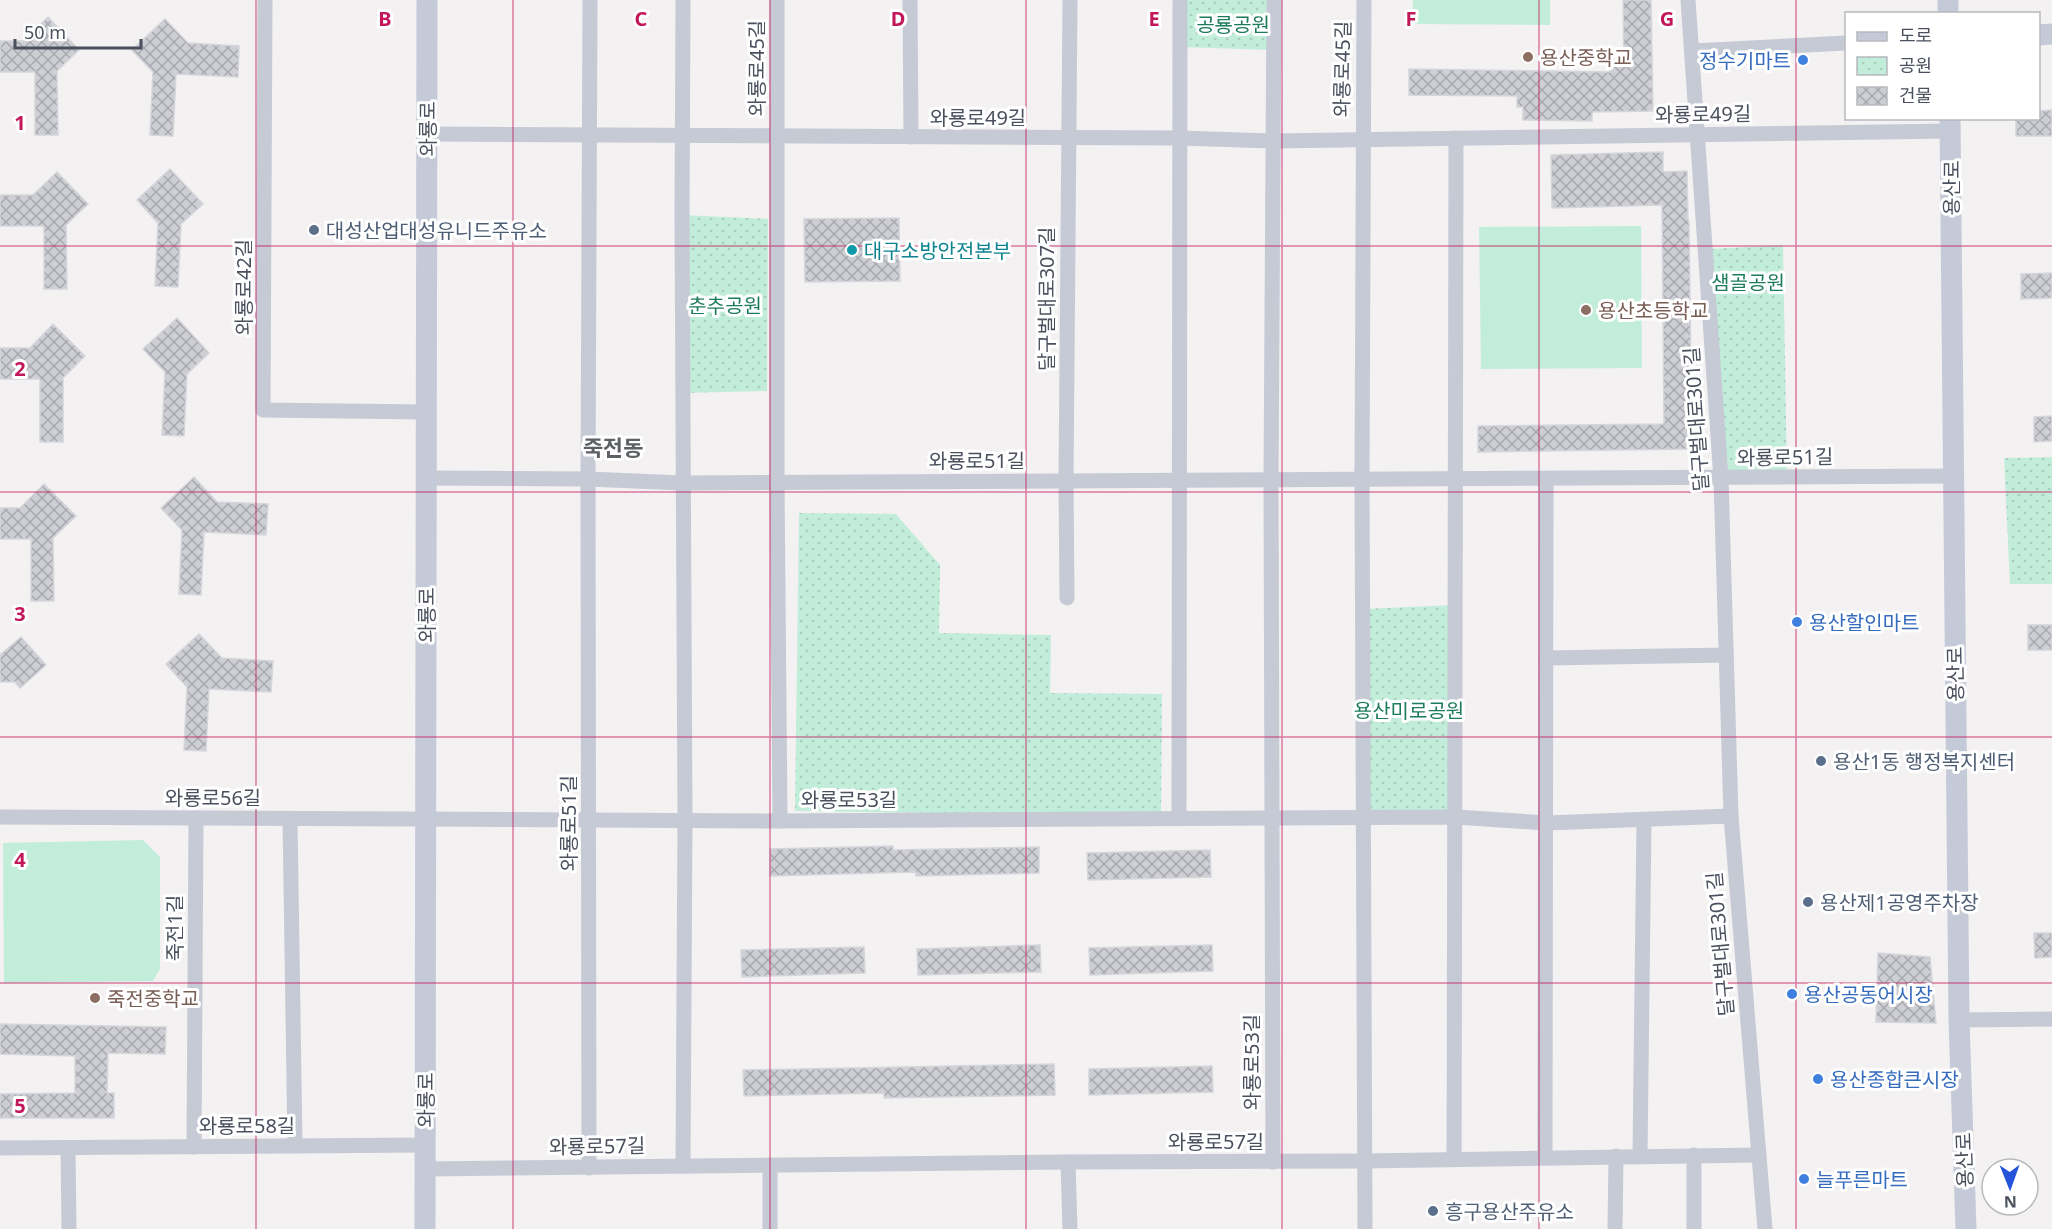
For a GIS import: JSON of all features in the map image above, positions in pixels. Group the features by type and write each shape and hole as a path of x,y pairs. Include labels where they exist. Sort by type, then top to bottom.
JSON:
{"main road":[{"name":"와룡로","path":"425,1229 427,0"},
{"name":"용산로","path":"1951,125 1959,1020 1966,1229"}],"street":[{"name":"와룡로42길","path":"265,0 263,410 426,412"},
{"path":"588,479 590,0"},
{"path":"683,0 682,483 685,819 683,1166"},
{"name":"와룡로45길","path":"777,0 777,137"},
{"path":"910,0 911,137"},
{"name":"달구벌대로307길","path":"1067,598 1070,0"},
{"path":"1179,818 1180,0"},
{"path":"1272,817 1271,479 1274,0"},
{"name":"와룡로45길","path":"1362,139 1364,0"},
{"name":"달구벌대로301길","path":"1688,0 1721,479 1731,816 1765,1229"},
{"path":"1693,51 1845,43"},
{"name":"와룡로49길","path":"427,134 1180,138 1274,141 1697,135 1951,125"},
{"path":"777,137 780,821"},
{"path":"1454,1159 1456,138"},
{"path":"1362,139 1365,1229"},
{"name":"와룡로51길","path":"426,478 588,479 682,483 1953,476"},
{"name":"와룡로51길","path":"588,479 589,1168"},
{"path":"1545,1157 1546,479"},
{"path":"1546,658 1726,655"},
{"name":"와룡로53길","path":"426,820 780,821 1456,817 1547,823 1731,816"},
{"name":"와룡로56길","path":"0,817 426,820"},
{"name":"와룡로53길","path":"1272,817 1273,1162"},
{"name":"죽전1길","path":"194,1147 196,818"},
{"path":"290,819 295,1146"},
{"path":"1640,1156 1644,820"},
{"path":"1959,1020 2052,1019"},
{"name":"와룡로58길","path":"0,1148 425,1145"},
{"path":"68,1148 69,1229"},
{"path":"1694,1155 1694,1229"},
{"name":"와룡로57길","path":"425,1169 1273,1162 1759,1155"},
{"path":"1615,1229 1616,1156"},
{"path":"1068,1162 1070,1229"},
{"path":"770,1165 770,1229"}],"green space":[{"name":"공룡공원","path":"1180,0 1274,0 1273,50 1180,47"},
{"path":"1413,0 1550,0 1550,25 1412,24"},
{"name":"춘추공원","path":"682,215 768,219 767,391 682,393"},
{"path":"1641,226 1642,368 1481,369 1479,227"},
{"name":"샘골공원","path":"1783,245 1787,478 1724,474 1710,249"},
{"path":"2052,457 2052,584 2010,584 2004,458"},
{"path":"799,513 896,514 940,565 939,633 1051,635 1050,693 1162,694 1161,816 795,811"},
{"name":"용산미로공원","path":"1453,605 1454,811 1364,810 1364,609"},
{"path":"143,840 160,857 160,969 153,981 4,983 3,843"}],"building":[{"path":"1623,0 1651,0 1653,111 1592,112 1592,121 1523,120 1523,107 1517,107 1517,96 1409,95 1409,69 1609,72 1615,65 1624,65"},
{"path":"48,17 79,50 57,71 58,135 35,135 35,72 0,72 0,41 24,41"},
{"path":"165,19 188,43 239,46 238,77 176,74 173,136 150,135 153,72 132,50"},
{"path":"2052,110 2052,136 2016,136 2016,120 2040,120 2040,111"},
{"path":"1663,152 1663,172 1687,171 1692,449 1478,452 1478,426 1664,424 1662,205 1552,208 1551,155"},
{"path":"170,169 203,204 181,224 178,287 155,286 158,223 137,200"},
{"path":"57,172 88,204 66,225 67,289 44,289 44,226 0,226 0,195 33,195"},
{"name":"대구소방안전본부","path":"899,218 900,281 805,282 804,219"},
{"path":"2052,273 2052,298 2021,299 2021,274"},
{"path":"177,318 209,353 187,374 184,436 162,435 165,372 143,349"},
{"path":"53,324 85,356 63,378 63,442 40,442 40,379 0,379 0,348 30,348"},
{"path":"2052,416 2052,441 2034,442 2034,417"},
{"path":"194,477 217,502 268,504 266,535 204,532 201,595 179,594 182,530 161,508"},
{"path":"44,484 76,516 53,538 54,601 31,601 31,539 0,539 0,508 20,508"},
{"path":"2028,625 2052,625 2052,650 2028,650"},
{"path":"199,634 222,658 273,661 271,692 209,689 206,751 184,750 187,687 166,664"},
{"path":"21,637 46,665 20,688 15,682 0,682 0,655"},
{"path":"893,846 893,850 1039,847 1039,873 916,876 916,872 770,876 770,849"},
{"path":"1210,850 1211,877 1088,880 1087,853"},
{"path":"2034,933 2052,933 2052,957 2035,958"},
{"path":"1040,945 1041,972 918,975 917,949"},
{"path":"1212,945 1213,971 1090,975 1089,948"},
{"path":"864,947 865,973 742,977 741,950"},
{"path":"1878,953 1930,957 1936,1023 1876,1022"},
{"path":"0,1024 166,1027 165,1054 108,1053 107,1093 114,1093 114,1118 0,1118 0,1094 75,1093 75,1056 0,1054"},
{"path":"1054,1064 1055,1095 884,1098 884,1093 744,1096 743,1070"},
{"path":"1212,1066 1213,1092 1089,1095 1089,1069"}],"place":[{"name":"용산중학교","path":"1528,57"},
{"name":"정수기마트","path":"1803,60"},
{"name":"대성산업대성유니드주유소","path":"314,230"},
{"name":"대구소방안전본부","path":"852,250"},
{"name":"용산초등학교","path":"1586,310"},
{"name":"용산할인마트","path":"1797,622"},
{"name":"용산1동 행정복지센터","path":"1821,761"},
{"name":"용산제1공영주차장","path":"1808,902"},
{"name":"용산공동어시장","path":"1792,994"},
{"name":"죽전중학교","path":"95,998"},
{"name":"용산종합큰시장","path":"1818,1079"},
{"name":"늘푸른마트","path":"1804,1179"},
{"name":"흥구용산주유소","path":"1433,1211"}],"district":[{"name":"죽전동","path":"613,447"}]}
